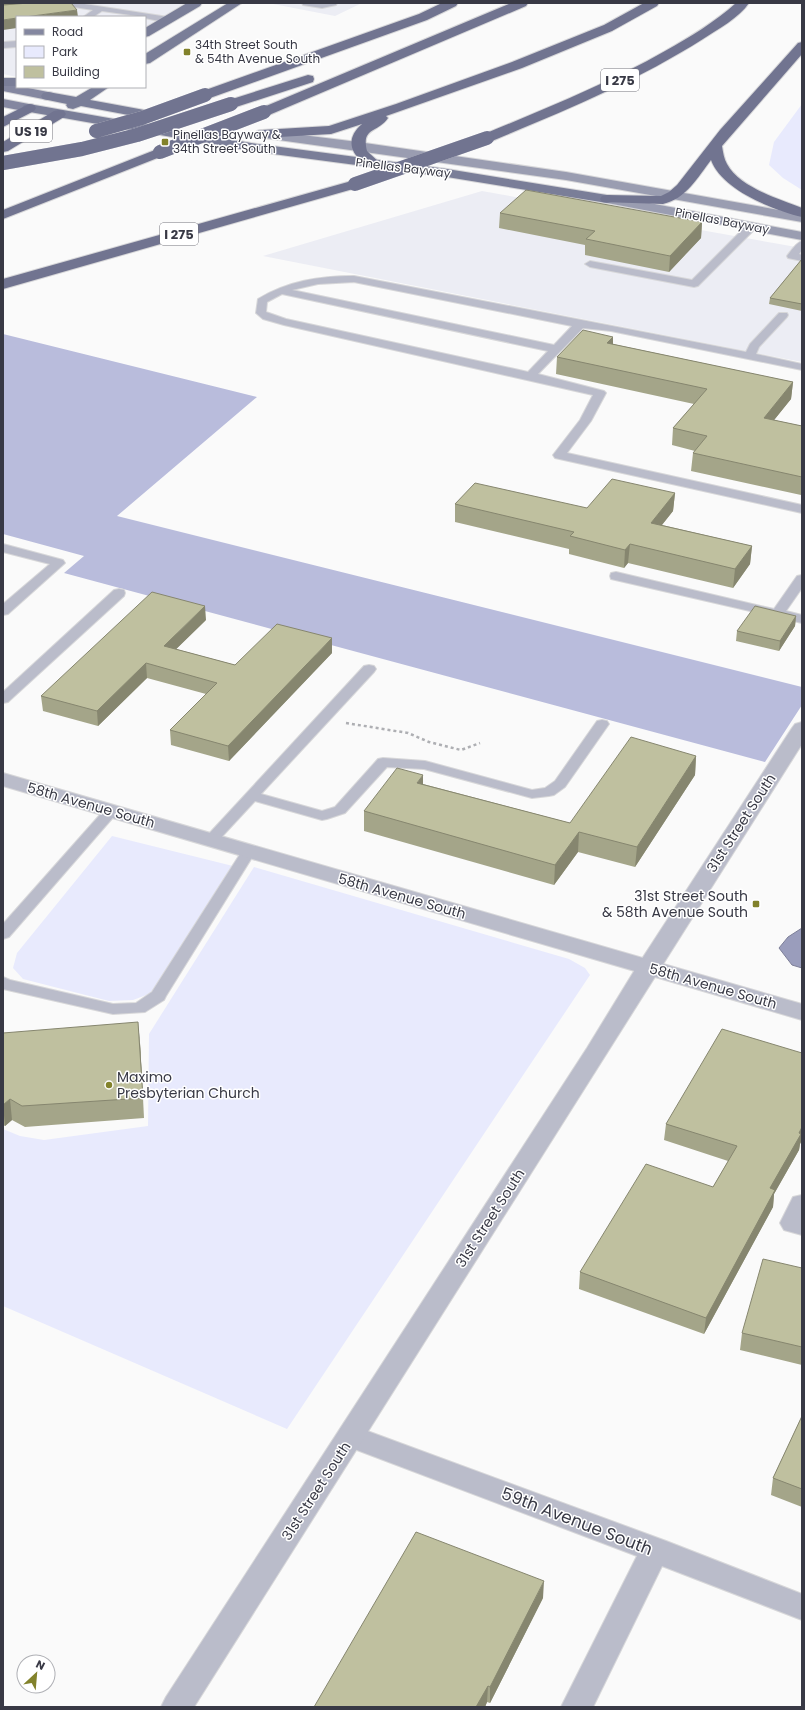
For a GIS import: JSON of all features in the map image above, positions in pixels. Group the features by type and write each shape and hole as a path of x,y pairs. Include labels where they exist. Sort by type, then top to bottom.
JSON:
{"highway":[{"path":"146,32 196,3"},
{"path":"146,59 236,3"},
{"path":"83,134 142,118 205,96 423,17 452,3"},
{"path":"3,215 264,112 522,3"},
{"path":"262,134 332,130 517,65 608,28 653,3"},
{"name":"I 275","path":"3,284 355,184 487,138 571,103 646,68 704,33 743,3"},
{"path":"3,163 82,149 137,135 448,33"},
{"path":"607,200 663,200 674,195 682,188 715,146 802,46"},
{"path":"3,82 16,82"},
{"name":"US 19","path":"3,123 59,88"},
{"name":"US 19","path":"3,149 100,88"},
{"name":"Pinellas Bayway","path":"48,96 193,123 262,134"},
{"path":"374,164 360,153 358,138 364,129 401,106"},
{"name":"Pinellas Bayway","path":"28,108 251,147 447,173 607,200"},
{"path":"3,149 31,145"},
{"path":"715,146 720,165 739,184 750,192 802,212"}],"main road":[{"name":"Pinellas Bayway","path":"3,87 48,96"},
{"name":"Pinellas Bayway","path":"3,103 28,108"},
{"name":"Pinellas Bayway","path":"262,134 358,146 566,176 802,218"},
{"name":"Pinellas Bayway","path":"607,200 802,236"}],"street":[{"name":"31st Street South","path":"177,1707 592,1060 648,968 802,728"},
{"name":"58th Avenue South","path":"3,779 802,1012"},
{"path":"802,1204 793,1223 802,1226"},
{"name":"59th Avenue South","path":"351,1436 802,1607"},
{"path":"577,1707 655,1550"}],"lane":[{"path":"306,3 322,6 334,3"},
{"path":"42,8 74,5 146,16"},
{"path":"89,16 101,8"},
{"path":"146,16 168,20"},
{"path":"3,45 16,44"},
{"path":"590,264 694,284 752,226"},
{"path":"802,244 792,256 802,258"},
{"path":"802,367 611,328 580,324 354,279 322,279 280,291 262,301 261,313 268,317 600,393 585,421 559,456 802,509"},
{"path":"280,291 556,349"},
{"path":"750,357 754,346 783,315"},
{"path":"530,376 580,324"},
{"path":"3,548 59,564 3,611"},
{"path":"616,576 802,619"},
{"path":"778,613 802,578"},
{"path":"3,699 119,593"},
{"path":"211,840 369,669"},
{"path":"252,796 322,816 340,810 383,762 425,765 532,794 549,792 560,784 602,724"},
{"path":"3,934 111,811"},
{"path":"3,982 5,984 114,1009 139,1008 158,996 249,851"}],"path":[{"path":"325,717 356,726 408,733 429,742 461,750 480,743"}],"shaded area":[{"path":"3,3 187,3 146,27 146,16 16,16 16,77 3,74"},
{"path":"362,3 335,16 273,4"},
{"path":"482,191 802,248 802,362 263,256"},
{"path":"3,334 257,397 117,516 802,687 802,705 765,762 64,573 84,556 3,534"},
{"path":"802,928 802,968 792,965 779,948 788,937"}],"green space":[{"path":"802,104 802,190 783,178 769,165 774,142"},
{"path":"112,836 233,866 162,980 149,994 133,1000 109,1001 23,979 13,968 17,953"},
{"path":"254,867 569,959 585,968 590,975 287,1429 3,1306 3,1129 20,1136 44,1140 148,1126 149,1034"}],"building":[{"path":"29,3 71,3 77,10 32,16 16,16 16,18 3,20 3,5"},
{"path":"526,190 702,222 670,256 586,239 595,231 500,213"},
{"path":"802,259 802,304 770,298"},
{"path":"583,330 613,337 607,343 793,382 764,418 802,426 802,477 693,453 707,436 673,428 707,389 557,357"},
{"path":"612,479 675,493 651,523 752,546 735,569 630,544 625,550 570,536 574,532 455,504 475,483 587,508"},
{"path":"152,592 205,606 164,646 235,665 277,624 332,638 228,746 170,730 217,683 146,663 97,711 41,696"},
{"path":"755,606 796,616 780,641 737,631"},
{"path":"631,737 696,756 637,847 579,832 555,865 364,811 397,768 423,775 417,783 570,823"},
{"name":"Maximo Presbyterian Church","path":"138,1022 143,1098 22,1106 10,1099 3,1105 3,1033"},
{"path":"722,1029 802,1053 802,1127 799,1133 801,1134 770,1188 775,1190 706,1318 580,1272 646,1164 713,1187 737,1146 666,1124"},
{"path":"763,1259 802,1268 802,1347 742,1333"},
{"path":"802,1416 802,1489 773,1478"},
{"path":"416,1532 544,1581 490,1687 488,1686 476,1707 314,1707"}],"place":[{"name":"34th Street South & 54th Avenue South","path":"187,52"},
{"name":"Pinellas Bayway & 34th Street South","path":"165,142"},
{"name":"31st Street South & 58th Avenue South","path":"756,904"},
{"name":"Maximo Presbyterian Church","path":"109,1085"}]}
